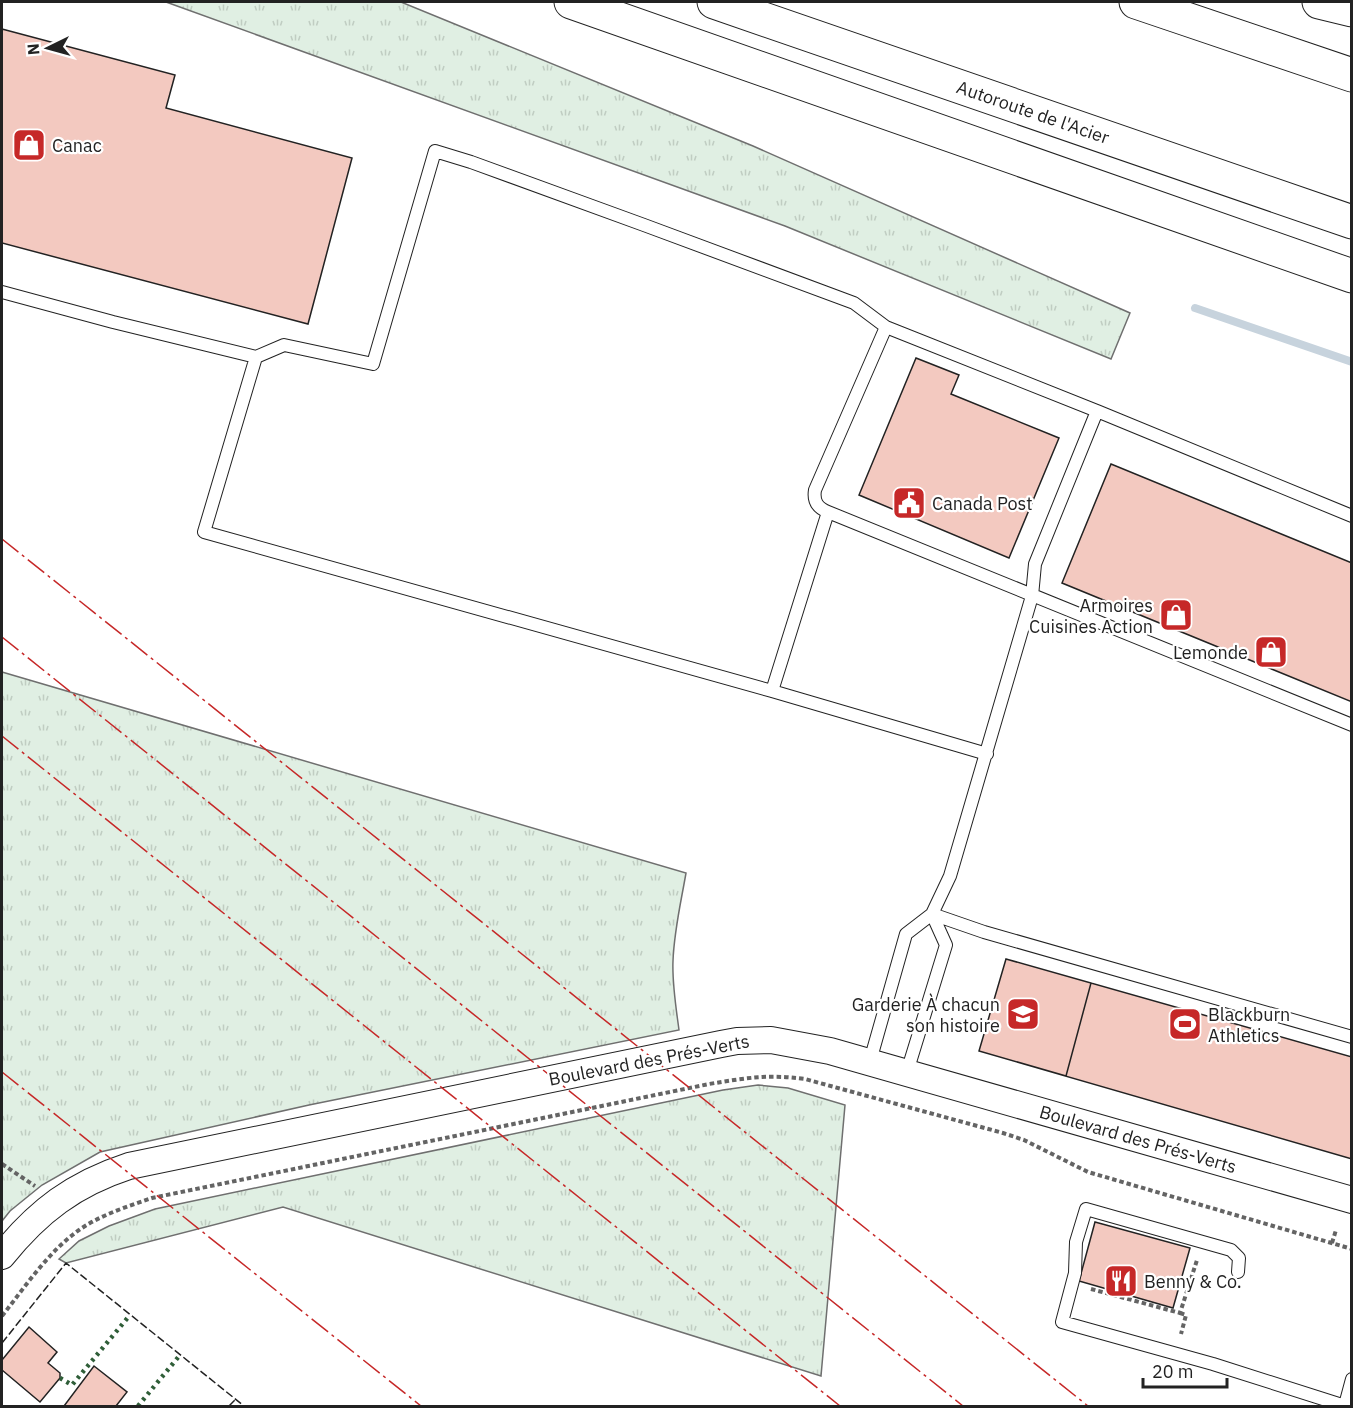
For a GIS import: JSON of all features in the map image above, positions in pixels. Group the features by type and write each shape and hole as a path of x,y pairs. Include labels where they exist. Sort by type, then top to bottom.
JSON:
{"highway":[{"path":"571,2 1352,276"},
{"name":"Autoroute de l'Acier","path":"714,2 1352,222"},
{"path":"1136,2 1352,75"},
{"path":"1319,2 1352,10"}],"street":[{"name":"Boulevard des Prés-Verts","path":"2,1256 37,1217 58,1200 103,1175 160,1159 737,1041 754,1040 788,1042 870,1061 1352,1200"}],"lane":[{"path":"2,292 256,357 284,345 373,364 435,151 471,162 854,303 886,327 1352,516"},
{"path":"886,327 815,490 817,505 828,512 1032,596 1352,725"},
{"path":"256,357 204,532 772,691 987,754"},
{"path":"870,1061 906,934 932,914 950,876 1032,596 1035,564 1097,411"},
{"path":"772,691 828,512"},
{"path":"932,914 984,932 1352,1037"},
{"path":"907,1072 946,945 932,914"},
{"path":"1238,1272 1239,1258 1231,1250 1086,1209 1076,1242 1075,1273 1062,1322 1213,1364 1347,1406 1352,1379"}],"path":[{"name":"Boulevard des Prés-Verts","path":"2,1316 52,1252 77,1231 122,1208 152,1198 751,1077 777,1076 805,1079 1024,1140 1088,1172 1352,1249"},
{"path":"1332,1243 1336,1230"},
{"path":"1180,1313 1200,1251"},
{"path":"1086,1288 1116,1294 1186,1315 1180,1334 1191,1338"}],"green space":[{"path":"166,2 401,2 753,146 1130,313 1111,359 785,226"},
{"path":"2,672 686,873 676,928 673,961 679,1030 309,1105 100,1152 42,1185 10,1211 2,1221"},
{"path":"758,1085 788,1088 845,1105 821,1376 283,1207 66,1263 59,1259 79,1241 109,1226 155,1209 723,1090"}],"building":[{"path":"2,29 175,75 166,108 352,158 308,324 2,243"},
{"path":"916,358 959,375 951,394 1059,438 1009,558 859,495"},
{"path":"1111,464 1352,563 1352,702 1062,583"},
{"path":"1006,959 1352,1057 1352,1159 979,1051"},
{"name":"Garderie À chacun son histoire","path":"1006,959 1091,983 1066,1076 979,1051"},
{"path":"1095,1222 1190,1248 1173,1308 1079,1281"},
{"path":"29,1327 57,1352 48,1363 60,1373 60,1378 40,1402 2,1370 2,1360"},
{"path":"94,1366 127,1392 116,1406 64,1406"}],"waterway":[{"path":"1195,308 1352,362"}],"hedge":[{"path":"60,1378 72,1385 130,1315"},
{"path":"138,1406 180,1355"}],"fence":[{"path":"2,1343 66,1263 244,1406"},
{"path":"229,1406 235,1400"}],"power":[{"path":"2,539 1088,1406"},
{"path":"2,637 963,1406"},
{"path":"2,736 840,1406"},
{"path":"2,1072 421,1406"}],"place":[{"name":"Canac","path":"29,145"},
{"name":"Canada Post","path":"909,503"},
{"name":"Armoires Cuisines Action","path":"1176,615"},
{"name":"Lemonde","path":"1271,652"},
{"name":"Garderie À chacun son histoire","path":"1023,1014"},
{"name":"Blackburn Athletics","path":"1185,1024"},
{"name":"Benny & Co.","path":"1121,1281"}]}
